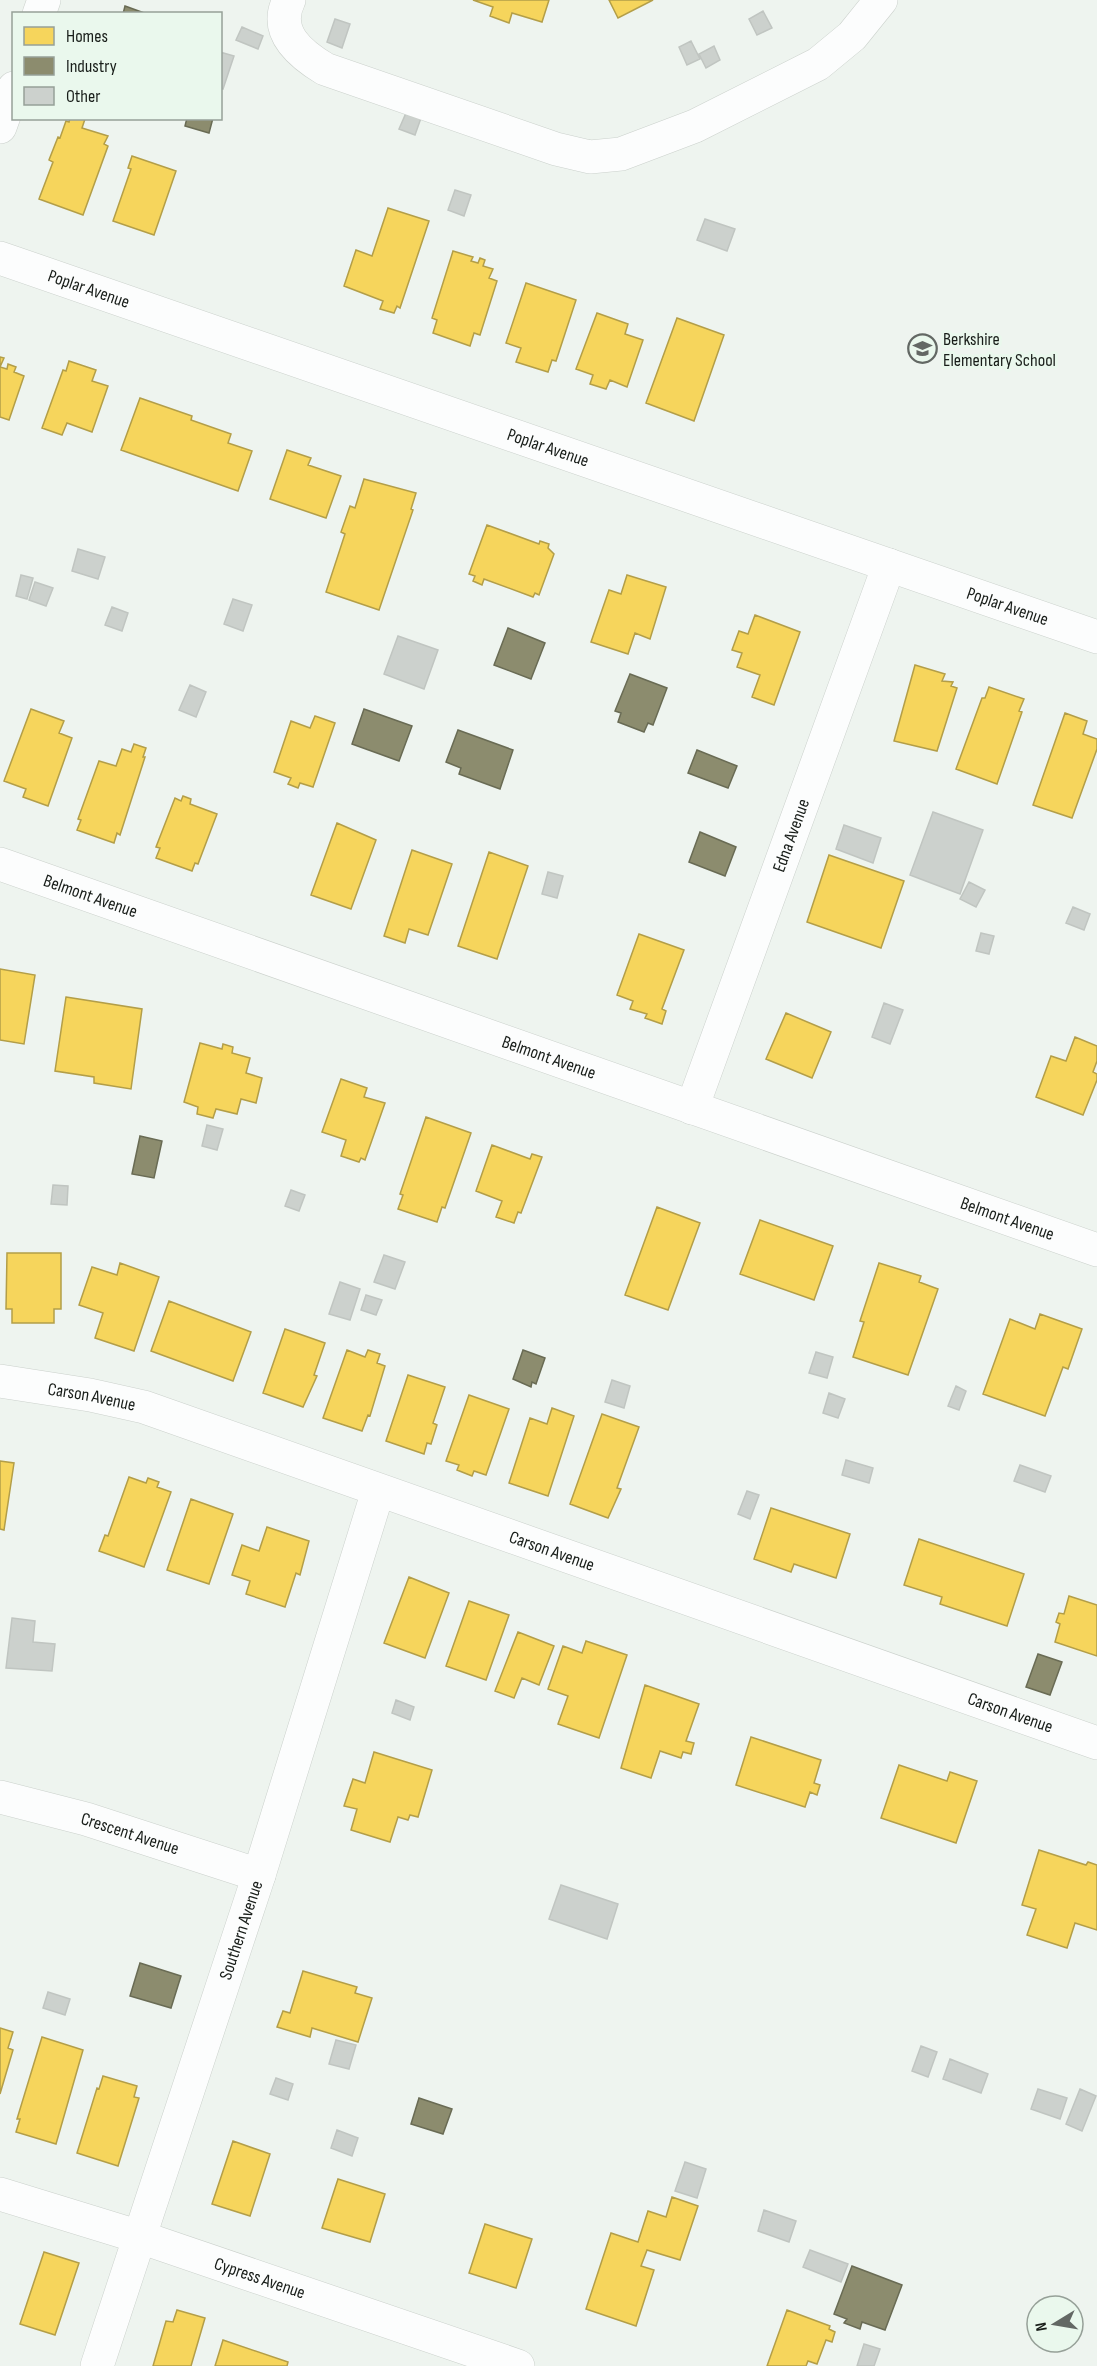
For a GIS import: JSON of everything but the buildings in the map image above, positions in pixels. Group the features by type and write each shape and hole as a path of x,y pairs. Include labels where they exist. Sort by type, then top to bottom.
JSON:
{"street":[{"path":"289,0 284,11 289,40 300,54 325,69 556,149 590,157 621,154 694,126 818,64 852,36 881,0"},
{"path":"0,128 12,94"},
{"name":"Poplar Avenue","path":"0,258 1097,637"},
{"name":"Edna Avenue","path":"692,1108 889,565"},
{"name":"Belmont Avenue","path":"0,864 1097,1250"},
{"name":"Carson Avenue","path":"0,1381 79,1393 144,1407 1097,1743"},
{"name":"Southern Avenue","path":"97,2366 259,1875 378,1491"},
{"name":"Crescent Avenue","path":"0,1797 86,1819 259,1875"},
{"name":"Cypress Avenue","path":"0,2194 140,2237 518,2366"}],"place":[{"name":"Berkshire Elementary School","path":"922,349"}]}
